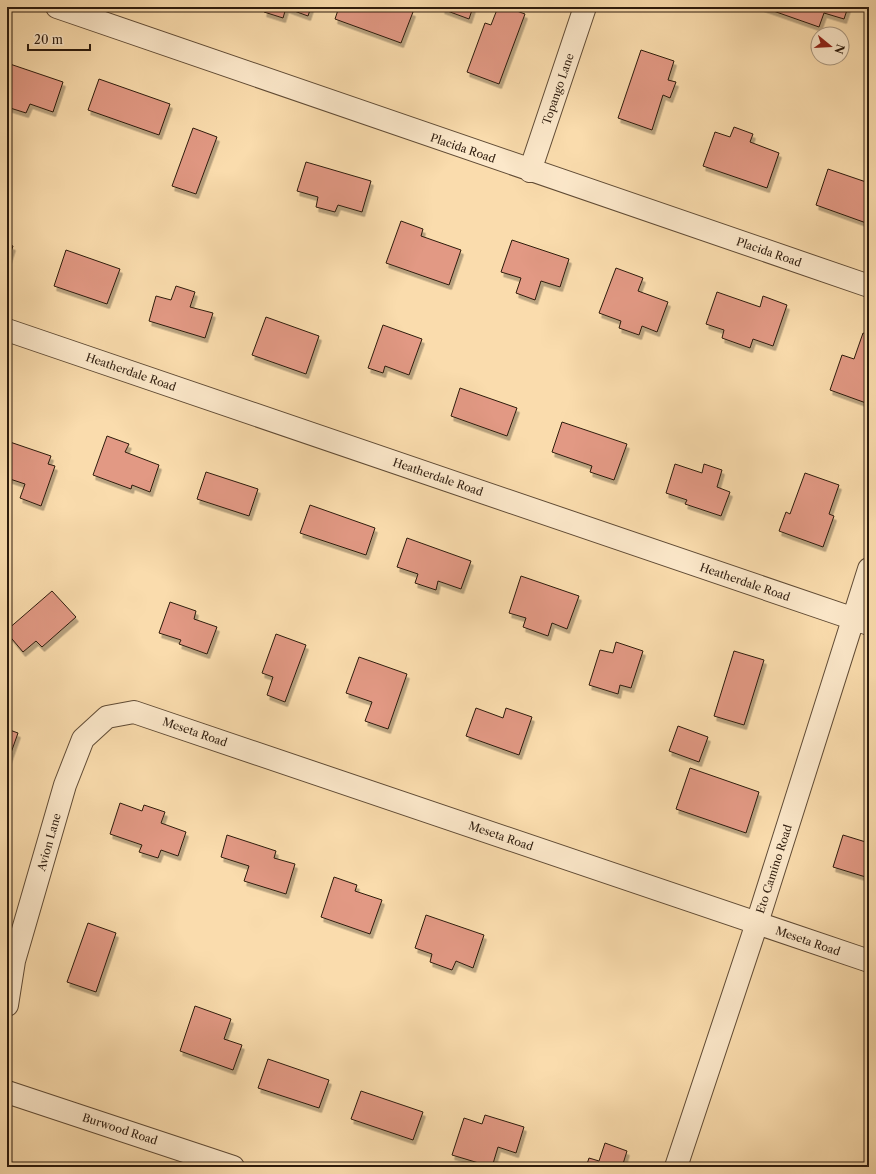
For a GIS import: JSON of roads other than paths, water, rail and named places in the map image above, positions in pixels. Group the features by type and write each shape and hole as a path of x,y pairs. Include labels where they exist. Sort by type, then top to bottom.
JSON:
{"street":[{"name":"Placida Road","path":"57,7 530,171 869,286"},
{"name":"Topango Lane","path":"530,171 585,7"},
{"name":"Heatherdale Road","path":"7,330 861,621"},
{"name":"Eto Camino Road","path":"676,1167 756,923 861,621 869,569"},
{"name":"Meseta Road","path":"134,712 869,961"},
{"name":"Avion Lane","path":"7,1005 14,962 65,785 83,739 107,717 134,712"},
{"name":"Burwood Road","path":"7,1092 233,1167"}]}
